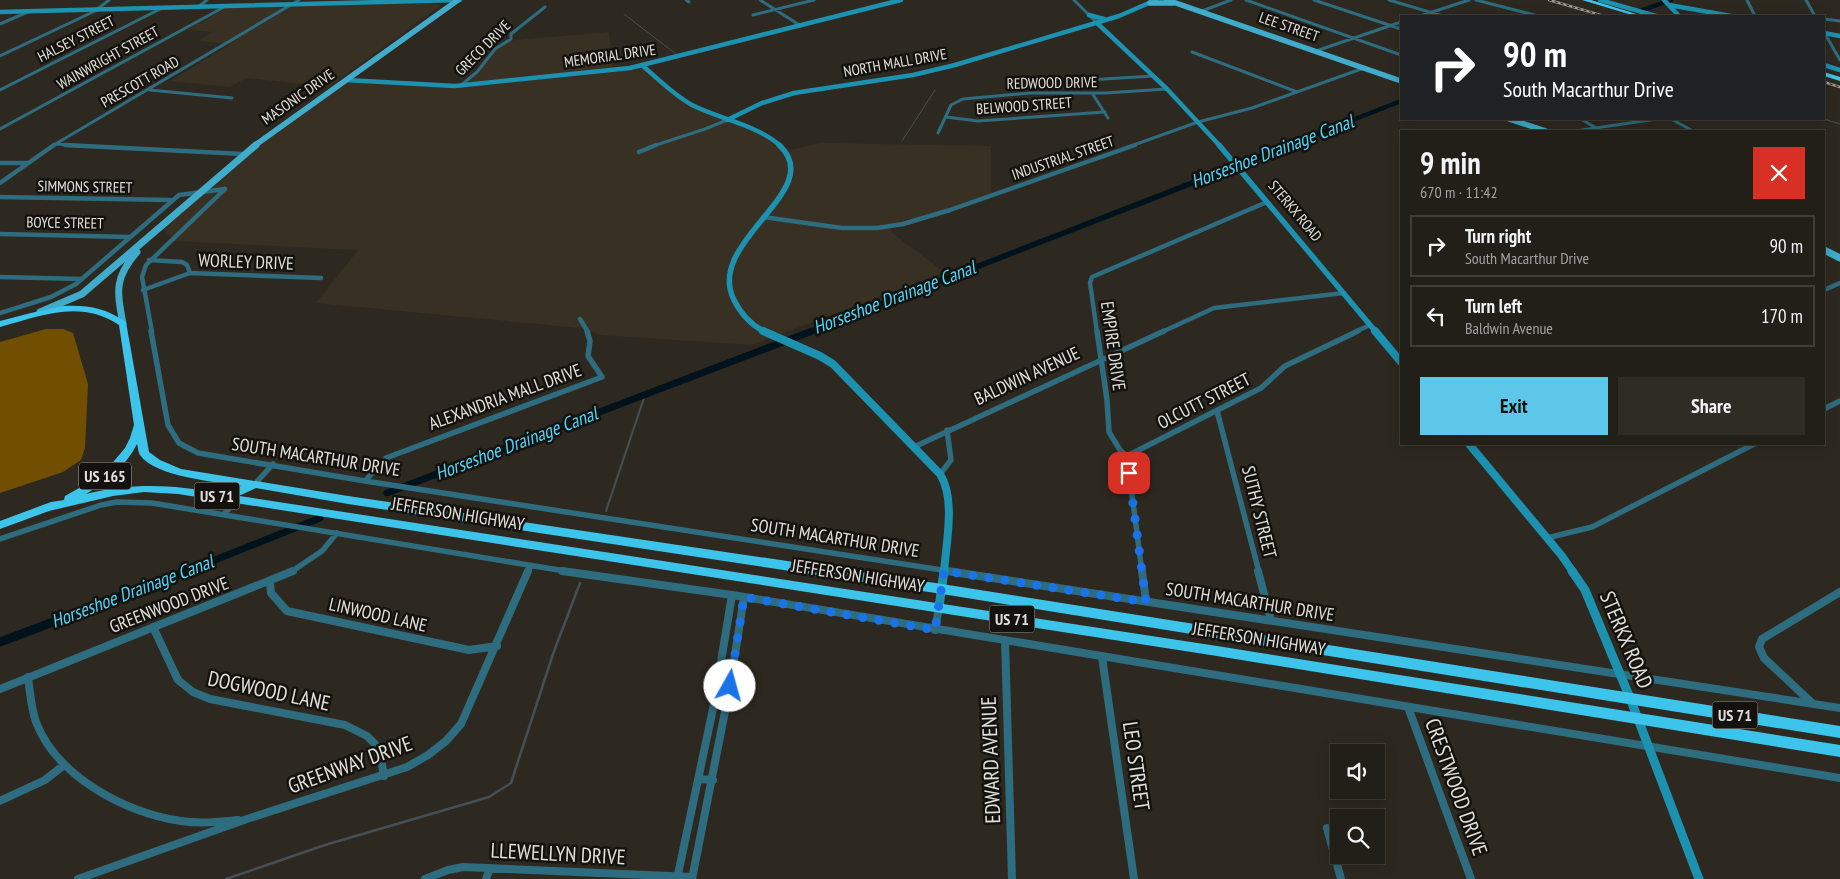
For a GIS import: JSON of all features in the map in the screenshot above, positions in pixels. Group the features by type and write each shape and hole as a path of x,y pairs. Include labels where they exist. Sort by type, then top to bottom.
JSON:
{"highway":[{"path":"1574,0 1625,15"},
{"path":"1585,0 1637,15"},
{"path":"1825,72 1840,77"},
{"path":"0,324 64,310 90,310 114,316 123,324"},
{"name":"US 71","path":"123,324 139,425"},
{"name":"JEFFERSON HIGHWAY","path":"139,425 144,453 156,463 180,472 254,485 942,589 1840,732"},
{"name":"US 165","path":"50,508 74,496 111,472 136,439 139,425"},
{"path":"204,494 241,491 254,485"},
{"name":"JEFFERSON HIGHWAY","path":"50,508 123,488 157,487 939,607 1637,717 1840,751"},
{"name":"US 71","path":"0,525 50,508"}],"main road":[{"name":"MASONIC DRIVE","path":"30,316 82,294 242,154 458,0"},
{"name":"LEE STREET","path":"1167,0 1400,81"},
{"path":"1149,2 1177,2"},
{"path":"1512,120 1543,130"},
{"name":"MASONIC DRIVE","path":"123,324 118,288 119,273 160,226"},
{"path":"1825,250 1839,257"}],"street":[{"path":"0,55 96,9 109,0"},
{"path":"198,7 207,0"},
{"name":"PRESCOTT ROAD","path":"0,183 55,144 150,90 299,0"},
{"path":"0,12 458,0"},
{"path":"760,0 801,26"},
{"path":"753,15 814,0"},
{"name":"MEMORIAL DRIVE","path":"346,80 460,86 643,66 901,0"},
{"name":"STERKX ROAD","path":"1074,0 1167,89 1234,161 1400,361"},
{"name":"NORTH MALL DRIVE","path":"639,152 660,141 708,129 762,103 794,93 933,70 1114,18 1156,0"},
{"path":"1202,11 1231,0"},
{"path":"1246,0 1400,55"},
{"path":"1314,0 1400,29"},
{"path":"1389,0 1439,15"},
{"path":"1424,15 1469,0"},
{"path":"1476,0 1534,15"},
{"path":"1600,0 1652,15"},
{"path":"1747,0 1754,15"},
{"path":"1806,0 1814,15"},
{"path":"1667,3 1679,15"},
{"path":"1667,3 1726,15"},
{"name":"WAINWRIGHT STREET","path":"0,129 226,6"},
{"name":"GRECO DRIVE","path":"460,86 479,70 488,55 496,47 510,39 511,34 545,7"},
{"name":"HALSEY STREET","path":"0,90 162,8"},
{"path":"0,24 31,11"},
{"path":"1089,14 1100,18 1114,18"},
{"path":"1825,19 1840,21"},
{"path":"1316,51 1400,22"},
{"path":"1078,28 1095,28 1108,32"},
{"path":"1825,33 1840,36"},
{"path":"1825,35 1840,60"},
{"path":"1192,52 1297,92"},
{"path":"1825,65 1840,70"},
{"path":"643,66 685,100 727,120 770,136 785,150 791,162 793,173 789,187 739,247 731,266 729,284 741,314 766,334 800,346 833,364 940,474 949,498 944,571 935,630"},
{"name":"INDUSTRIAL STREET","path":"763,217 842,228 877,228 903,224 950,210 1198,122 1226,116 1364,68"},
{"path":"1088,80 1153,76"},
{"name":"REDWOOD DRIVE","path":"946,116 951,105 968,98 1042,92 1092,93 1167,89"},
{"path":"150,90 232,98"},
{"path":"1092,93 1108,118"},
{"name":"BELWOOD STREET","path":"946,116 978,122 1104,112"},
{"path":"938,133 946,116"},
{"path":"1583,120 1597,128"},
{"path":"1582,130 1650,120"},
{"path":"1673,120 1692,130"},
{"path":"55,144 242,154"},
{"path":"0,163 29,163"},
{"name":"SOUTH MACARTHUR DRIVE","path":"198,192 225,189 150,260 142,273 143,290 168,425 175,440 188,450 365,481 1840,708"},
{"path":"0,313 51,297 82,279 170,200 182,194 198,192 219,194"},
{"name":"SIMMONS STREET","path":"0,197 170,200"},
{"name":"EMPIRE DRIVE","path":"1127,456 1120,450 1109,432 1090,283 1092,278 1097,274 1267,202"},
{"name":"BOYCE STREET","path":"0,234 130,237"},
{"path":"150,260 182,262 190,273"},
{"name":"WORLEY DRIVE","path":"143,290 190,273 321,278"},
{"path":"0,277 82,279"},
{"path":"1825,290 1840,283"},
{"name":"BALDWIN AVENUE","path":"914,447 947,430 1214,308 1344,294"},
{"name":"ALEXANDRIA MALL DRIVE","path":"365,481 386,458 602,377 588,356 591,343 587,330 580,319"},
{"name":"OLCUTT STREET","path":"1127,456 1262,388 1285,366 1370,325"},
{"path":"1825,408 1840,401"},
{"name":"SUTHY STREET","path":"1217,410 1271,620"},
{"path":"940,474 950,460 947,430"},
{"name":"STERKX ROAD","path":"1469,445 1547,538 1585,590 1649,746 1699,879"},
{"path":"1547,538 1592,527 1752,445"},
{"path":"1127,456 1146,602"},
{"path":"254,485 272,464"},
{"path":"224,514 238,499"},
{"path":"0,539 88,509 117,502 152,502 530,566 732,595 1840,778"},
{"name":"GREENWOOD DRIVE","path":"0,689 270,582 306,563 322,551 338,533"},
{"name":"GREENWAY DRIVE","path":"78,879 247,819 384,776 428,755 446,741 461,724 497,646 530,566"},
{"name":"LINWOOD LANE","path":"270,582 272,593 287,611 469,650 497,646"},
{"path":"1812,703 1764,658 1759,647 1762,639 1840,592"},
{"path":"677,878 718,685 732,595"},
{"path":"692,878 713,780 744,597"},
{"name":"DOGWOOD LANE","path":"153,627 178,680 193,692 210,699 345,725 367,736 375,744 380,753 384,776"},
{"name":"EDWARD AVENUE","path":"1004,640 1012,879"},
{"path":"723,652 734,653"},
{"name":"LEO STREET","path":"1102,657 1134,879"},
{"path":"28,677 36,722 47,743 64,765 86,783 114,799 180,820 204,823 247,819"},
{"path":"718,685 730,686"},
{"path":"714,704 726,705"},
{"name":"CRESTWOOD DRIVE","path":"1408,707 1471,879"},
{"path":"0,802 45,780 64,765"},
{"path":"699,779 713,780"},
{"path":"1327,828 1342,879"},
{"name":"LLEWELLYN DRIVE","path":"425,879 462,867 692,878"},
{"path":"486,879 490,868"}],"shaded area":[{"path":"435,3 441,5 329,87 246,78 230,87 170,81 231,44 198,41 213,32 187,30 228,7"},
{"path":"609,32 613,70 643,66 691,104 770,136 785,151 821,143 991,146 991,195 891,226 892,233 944,272 752,345 601,335 580,328 316,303 358,250 174,241 161,226 198,192 346,80 460,86 479,70 488,55 506,41"},
{"path":"46,329 63,329 73,333 88,384 85,448 81,460 63,472 0,493 0,342"}],"waterway":[{"name":"Horseshoe Drainage Canal","path":"1629,15 1671,0"},
{"path":"624,14 676,54"},
{"path":"902,141 935,90"},
{"name":"Horseshoe Drainage Canal","path":"1286,146 1400,101"},
{"path":"1825,119 1840,124"},
{"name":"Horseshoe Drainage Canal","path":"809,332 1290,145"},
{"name":"Horseshoe Drainage Canal","path":"387,493 812,331"},
{"path":"606,511 645,395"},
{"name":"Horseshoe Drainage Canal","path":"185,572 320,518"},
{"name":"Horseshoe Drainage Canal","path":"0,642 188,571"},
{"path":"226,879 325,845 489,797 511,783 553,654 580,583"}],"railway":[{"path":"1549,0 1601,15"},
{"path":"1825,82 1840,87"}],"route":[{"path":"730,686 744,597 935,630 944,571 1146,602 1129,473"}]}
